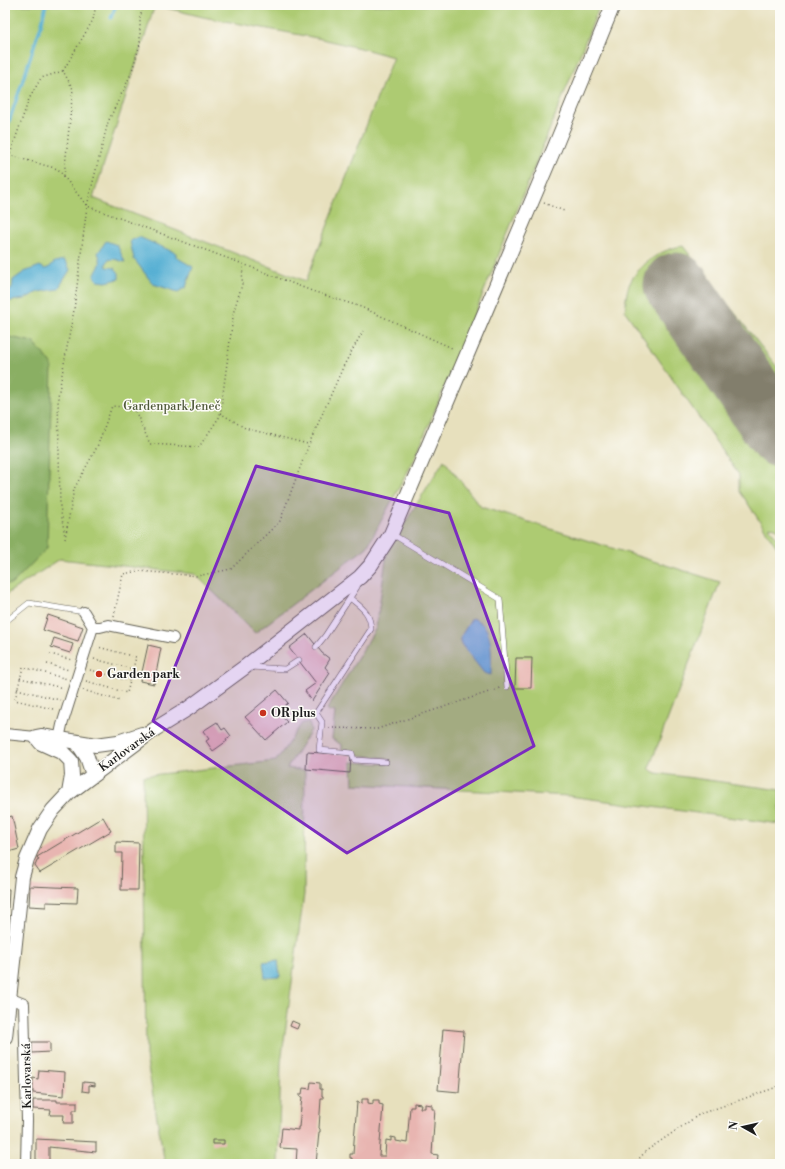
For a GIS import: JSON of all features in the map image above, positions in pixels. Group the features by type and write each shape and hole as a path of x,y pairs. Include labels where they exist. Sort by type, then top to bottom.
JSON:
{"main road":[{"name":"Karlovarská","path":"5,1037 22,878 29,854 40,829 53,810 69,793 155,729 189,708 245,667 360,577 371,565 391,534 533,199 613,5"},
{"path":"36,737 41,736 96,745 118,742 155,729"},
{"path":"36,737 42,742 63,753 71,761 93,775"},
{"path":"77,742 87,757 93,775"},
{"path":"69,793 72,776 71,761"}],"street":[{"path":"59,739 93,627 84,612"},
{"path":"93,627 108,625 172,638"},
{"path":"5,734 36,737"},
{"name":"Karlovarská","path":"9,998 24,1004 27,1120 26,1164"}],"lane":[{"path":"391,534 500,599 507,687"},
{"path":"316,646 325,636 357,588 360,577"},
{"path":"350,598 366,611 371,629 316,713 322,722 319,750 352,753 354,760 386,762"},
{"path":"5,622 29,603 84,612"},
{"path":"245,667 285,669 298,660"}],"path":[{"path":"5,169 30,99 41,78 63,71 93,20 96,5"},
{"path":"144,5 140,17 140,44 131,74 108,122 88,206 74,310 58,396 60,506 65,539 74,489 97,447 112,406 134,408 150,444 199,447 220,416 234,310 242,285 243,264"},
{"path":"63,71 73,89 64,177"},
{"path":"5,154 58,169 88,206 312,291 362,307 452,348"},
{"path":"533,199 564,211"},
{"path":"112,626 123,574 138,571 197,576 231,568 280,521 309,444 344,365 363,331"},
{"path":"220,413 245,428 309,444"},
{"path":"47,664 127,693 136,658 88,644"},
{"path":"50,654 120,701"},
{"path":"53,709 15,700 23,668 130,681"},
{"path":"20,678 133,669"},
{"path":"321,728 378,729 498,689 506,679"},
{"path":"17,689 69,703"},
{"path":"634,1164 646,1151 700,1114 780,1086"}],"highlighted area":[{"path":"256,466 449,513 534,746 347,853 153,721"}],"green space":[{"name":"Gardenpark Jeneč","path":"5,5 155,5 600,5 414,460 367,547 255,633 195,574 60,559 5,595","holes":["155,5 203,17 317,38 393,57 306,281 93,198"]},
{"path":"683,246 780,371 780,534 776,528 769,527 780,542 780,552 739,490 739,475 625,311 626,296 629,286 639,269 652,258 675,247"},
{"path":"5,336 33,342 52,364 47,548 12,584 5,584"},
{"path":"444,460 481,507 720,582 649,768 656,773 780,790 780,824 569,796 353,784 352,762 387,764 387,758 354,755 342,750 342,745 332,739 335,712 327,709 376,628 387,552"},
{"path":"302,723 309,723 311,730 287,768 305,771 304,894 281,1063 278,1164 165,1164 146,1056 143,776 276,761"}],"water":[{"path":"139,237 176,253 176,257 193,267 186,287 178,292 153,284 134,259 130,241"},
{"path":"106,241 117,245 125,262 114,259 108,260 106,265 107,267 115,268 119,273 119,279 106,282 98,281 94,276 100,262 98,253"},
{"path":"64,260 70,270 58,289 38,292 24,299 5,302 5,292 12,289 13,280 24,272 40,266 45,269 50,267 54,262"},
{"path":"472,618 481,623 488,633 491,647 491,675 484,673 461,644 461,636"},
{"path":"278,960 280,977 265,978 263,962"}],"building":[{"path":"48,615 83,627 78,641 43,630"},
{"path":"307,634 322,653 330,659 325,667 330,673 312,701 305,691 316,683 289,648"},
{"path":"54,638 73,644 70,653 51,647"},
{"path":"148,645 161,648 154,684 140,681"},
{"path":"516,658 532,658 531,688 515,688"},
{"path":"277,690 288,703 278,712 287,722 266,740 245,717"},
{"path":"217,722 222,730 225,728 231,736 226,739 227,741 213,751 206,741 209,739 203,731"},
{"path":"307,752 351,755 350,773 306,769"},
{"path":"12,816 19,849 5,853 5,818"},
{"path":"103,817 111,831 40,873 35,866 39,860 37,857"},
{"path":"116,842 139,843 138,890 121,890 122,853 116,853"},
{"path":"30,886 78,888 77,903 46,902 46,907 29,906"},
{"path":"5,889 9,889 8,910 5,910"},
{"path":"292,1021 299,1024 297,1029 290,1026"},
{"path":"443,1029 464,1031 459,1092 438,1090"},
{"path":"32,1042 50,1042 50,1052 32,1053"},
{"path":"39,1070 65,1072 64,1096 33,1093 33,1078 38,1079"},
{"path":"83,1082 95,1083 95,1086 89,1085 89,1092 82,1091"},
{"path":"311,1082 320,1083 320,1089 322,1089 323,1096 323,1099 321,1099 320,1132 316,1164 296,1164 297,1149 280,1148 282,1128 298,1130 302,1097 300,1097 300,1094 302,1094 303,1088 310,1089"},
{"path":"362,1099 368,1099 368,1103 373,1104 373,1100 379,1100 379,1104 383,1105 379,1156 385,1156 386,1140 391,1141 391,1137 396,1138 396,1141 407,1143 410,1107 414,1107 414,1103 421,1104 420,1108 425,1108 425,1104 432,1105 432,1109 435,1109 432,1154 438,1155 437,1164 352,1164 350,1154 353,1154 357,1102 362,1103"},
{"path":"33,1100 77,1102 77,1110 73,1110 73,1123 63,1123 64,1115 50,1115 51,1110 33,1109"},
{"path":"36,1139 96,1142 96,1152 49,1147 49,1164 36,1164"},
{"path":"212,1140 224,1140 224,1144 212,1144"}],"waterway":[{"path":"5,134 42,22 46,5"},
{"path":"111,18 116,5"}],"runway":[{"path":"676,285 780,435"}],"place":[{"name":"Garden park","path":"99,674"},
{"name":"OR plus","path":"263,713"}]}
